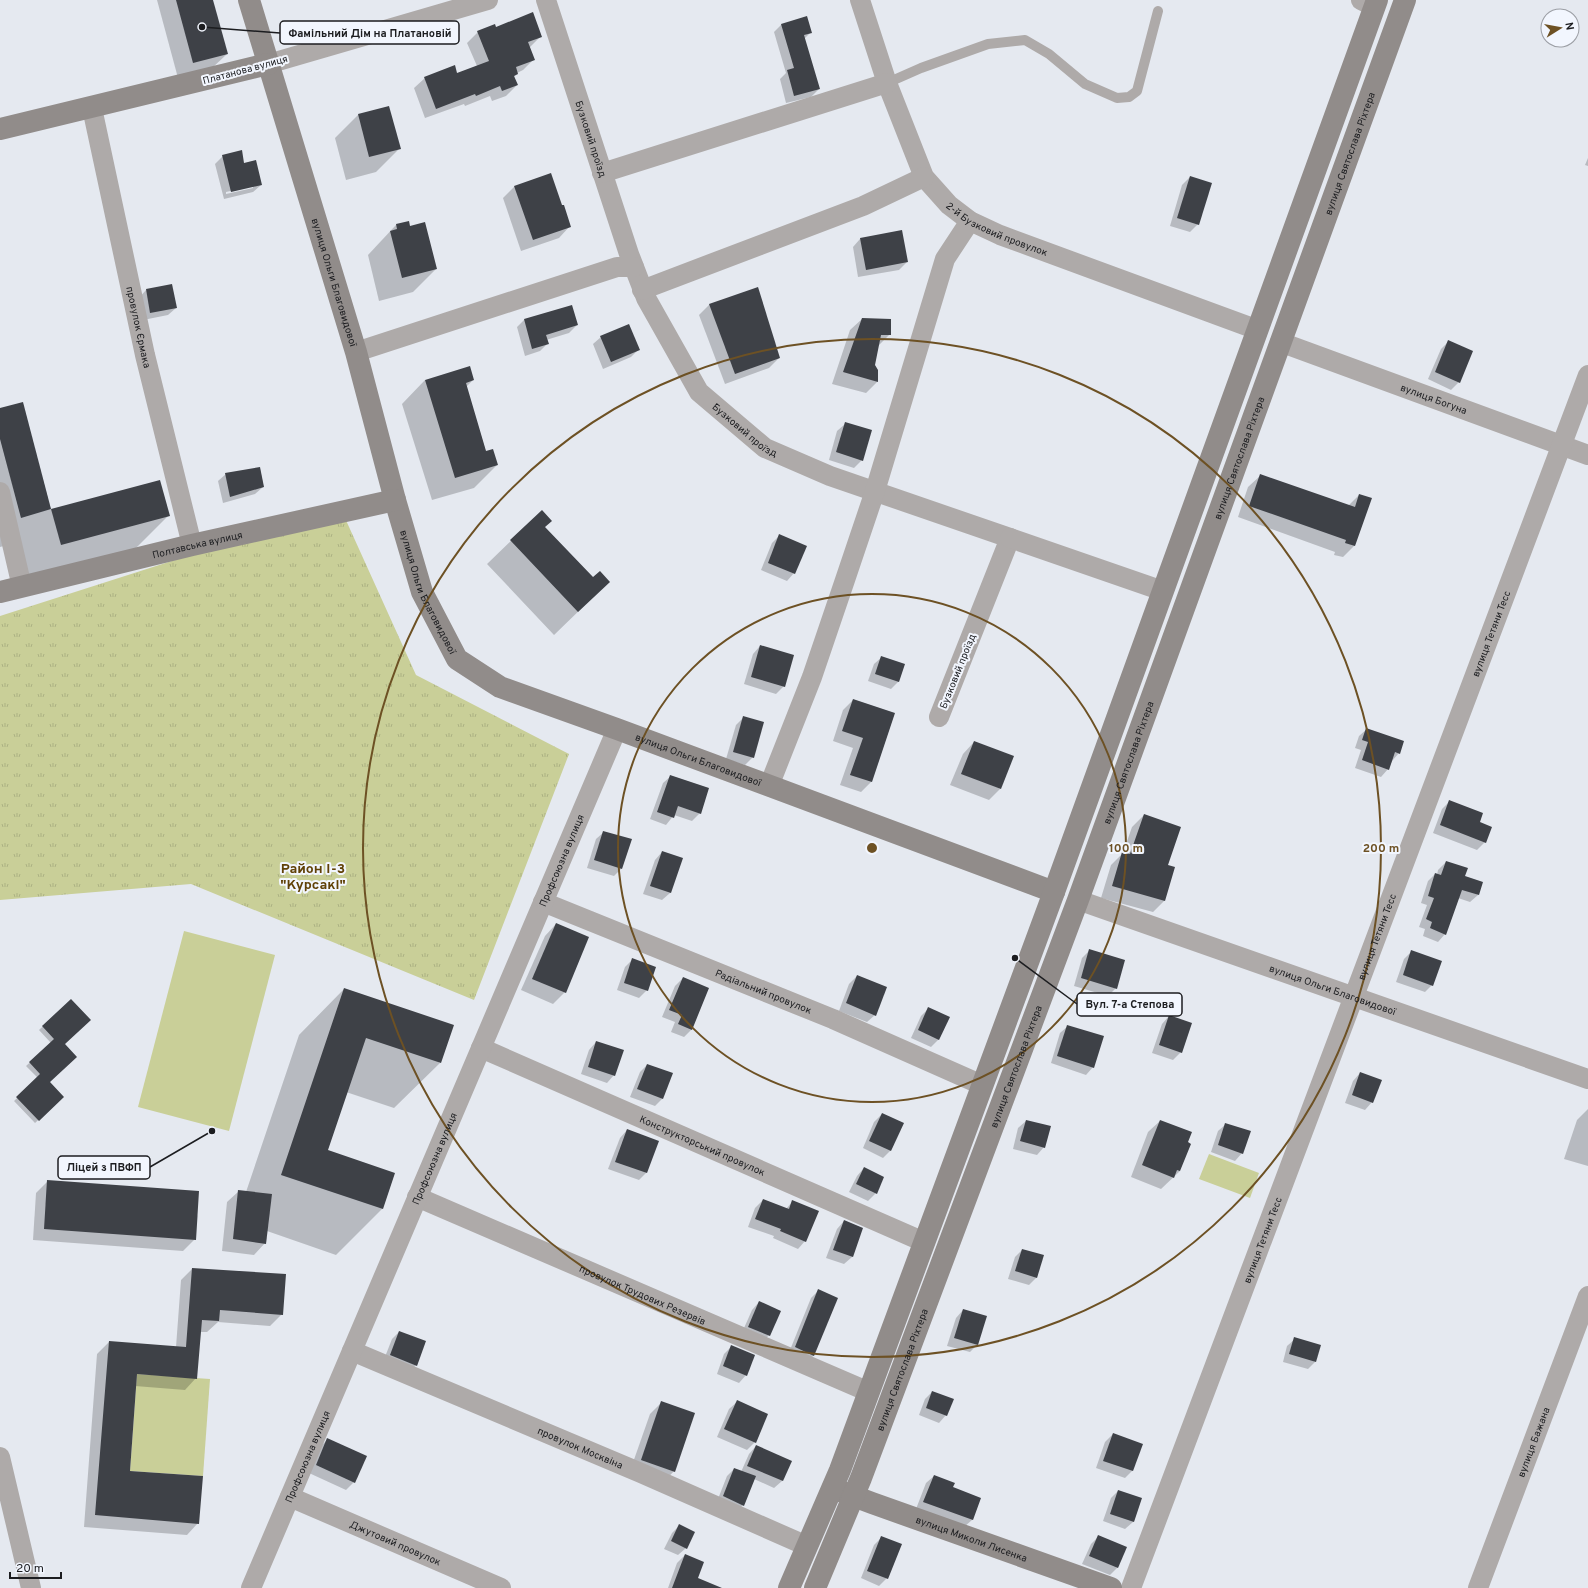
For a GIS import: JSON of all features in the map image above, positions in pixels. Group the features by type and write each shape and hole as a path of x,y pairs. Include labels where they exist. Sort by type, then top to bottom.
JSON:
{"main road":[{"name":"вулиця Ольги Благовидової","path":"249,0 356,352 395,500 422,592 457,659 500,687 617,729 1054,892"},
{"name":"вулиця Святослава Ріхтера","path":"815,1588 853,1497 1078,900 1405,0"},
{"path":"789,1588 840,1470 1054,892 1258,330 1371,2"},
{"name":"Платанова вулиця","path":"0,129 92,108 268,64"},
{"name":"Полтавська вулиця","path":"0,592 192,545 395,500"},
{"name":"вулиця Миколи Лисенка","path":"832,1487 853,1497 1112,1588"}],"street":[{"name":"Платанова вулиця","path":"268,64 488,0"},
{"name":"Бузковий проїзд","path":"546,0 602,173 642,290 699,392 765,448 830,476 1010,538 939,717"},
{"name":"2-й Бузковий провулок","path":"860,0 887,83 924,177 948,205 970,221 1000,235 1258,330"},
{"path":"602,173 887,83"},
{"name":"провулок Єрмака","path":"92,108 145,355 192,545"},
{"path":"642,290 863,206 924,177"},
{"path":"769,786 812,677 875,491 945,259 970,221"},
{"path":"356,352 617,267 634,267"},
{"name":"вулиця Богуна","path":"1280,342 1588,455"},
{"name":"вулиця Тетяни Тесс","path":"1130,1588 1588,375"},
{"path":"0,492 22,587"},
{"path":"1010,538 1163,591"},
{"name":"Профсоюзна вулиця","path":"251,1588 617,729"},
{"name":"вулиця Ольги Благовидової","path":"1078,900 1588,1079"},
{"name":"Радіальний провулок","path":"544,902 833,1019 982,1085"},
{"name":"Конструкторський провулок","path":"481,1048 924,1242"},
{"name":"провулок Трудових Резервів","path":"417,1197 869,1392"},
{"name":"вулиця Бажана","path":"1478,1588 1588,1296"},
{"name":"провулок Москвіна","path":"352,1351 641,1473 807,1546"},
{"path":"1,1470 31,1588"},
{"name":"Джутовий провулок","path":"290,1497 501,1588"}],"lane":[{"path":"887,83 921,68 988,44 1025,40 1049,54 1085,84 1117,98 1129,97 1137,91 1158,11"}],"green space":[{"path":"340,507 416,675 569,754 474,1000 191,884 0,900 0,616"},
{"path":"184,931 275,955 229,1131 138,1107"},
{"path":"1209,1154 1259,1173 1250,1198 1199,1179"},
{"path":"137,1374 210,1379 203,1476 130,1471"}],"building":[{"path":"176,0 213,0 228,54 193,63"},
{"path":"533,12 542,37 528,42 535,60 516,67 518,74 514,76 518,85 502,91 500,86 476,96 475,94 436,109 424,77 455,65 457,73 489,61 477,31 495,24 496,27"},
{"path":"807,16 812,33 804,35 820,89 794,96 787,70 794,68 781,24"},
{"path":"389,106 401,149 369,157 358,114"},
{"path":"242,150 244,163 256,160 262,185 231,192 222,155"},
{"path":"551,173 571,227 533,240 514,186"},
{"path":"1190,176 1212,183 1199,225 1177,218"},
{"path":"409,221 410,226 425,222 437,269 402,278 390,231 397,229 396,224"},
{"path":"902,230 908,262 866,270 860,238"},
{"path":"172,284 177,308 150,313 146,289"},
{"path":"758,287 780,358 735,374 709,304"},
{"path":"572,305 578,325 546,335 549,344 532,349 524,319"},
{"path":"862,318 891,319 891,335 881,335 875,365 878,370 878,382 843,372"},
{"path":"629,324 640,350 611,362 600,336"},
{"path":"1448,340 1473,351 1460,383 1435,372"},
{"path":"470,366 474,380 466,383 486,451 493,449 498,465 455,478 425,380"},
{"path":"23,402 51,509 21,518 0,439 0,408"},
{"path":"845,422 872,430 863,461 836,452"},
{"path":"260,467 264,487 230,497 225,473"},
{"path":"1260,474 1355,507 1359,494 1372,498 1355,546 1345,543 1346,540 1249,506"},
{"path":"160,480 170,516 61,545 51,509"},
{"path":"542,510 552,521 545,527 593,577 600,571 610,582 578,612 510,540"},
{"path":"779,534 807,546 795,574 768,563"},
{"path":"760,645 794,655 785,687 751,677"},
{"path":"881,656 905,664 899,682 875,674"},
{"path":"853,699 895,713 872,782 850,775 863,738 842,731"},
{"path":"743,716 764,722 754,758 733,752"},
{"path":"1366,728 1404,741 1400,754 1395,752 1389,770 1362,760 1368,742 1362,740"},
{"path":"974,741 1014,756 1001,789 961,774"},
{"path":"670,775 709,788 701,814 678,806 674,818 657,812"},
{"path":"1449,800 1483,813 1480,822 1492,827 1486,843 1440,825"},
{"path":"1144,814 1181,827 1168,865 1175,867 1165,901 1112,886 1122,852 1130,854"},
{"path":"603,831 632,839 622,869 594,860"},
{"path":"662,851 683,858 671,893 650,886"},
{"path":"1446,861 1468,868 1465,876 1483,882 1479,895 1462,890 1446,935 1430,928 1432,922 1426,919 1434,898 1428,896 1435,873 1441,875"},
{"path":"556,923 589,937 566,993 532,979"},
{"path":"1089,949 1125,960 1117,989 1081,978"},
{"path":"1411,950 1442,961 1433,986 1403,975"},
{"path":"632,958 656,967 648,991 624,983"},
{"path":"857,975 887,987 876,1016 846,1003"},
{"path":"683,977 709,988 692,1030 678,1024 682,1015 669,1010"},
{"path":"344,988 454,1025 441,1063 366,1038 328,1150 395,1173 383,1209 281,1175"},
{"path":"71,999 91,1020 65,1044 77,1057 50,1082 64,1097 39,1121 16,1097 40,1074 29,1062 54,1039 42,1026"},
{"path":"928,1007 950,1017 939,1040 918,1030"},
{"path":"1169,1015 1192,1023 1182,1053 1159,1045"},
{"path":"1067,1025 1104,1036 1094,1068 1057,1056"},
{"path":"596,1041 624,1050 615,1076 588,1067"},
{"path":"647,1064 673,1073 663,1099 637,1089"},
{"path":"1360,1072 1382,1080 1373,1103 1352,1095"},
{"path":"882,1113 904,1123 891,1151 869,1141"},
{"path":"1026,1120 1051,1126 1045,1148 1020,1141"},
{"path":"1160,1120 1192,1132 1188,1142 1191,1144 1180,1171 1177,1170 1174,1178 1142,1165"},
{"path":"1225,1123 1251,1131 1243,1154 1218,1145"},
{"path":"627,1129 659,1141 647,1173 615,1162"},
{"path":"864,1167 884,1177 877,1194 856,1184"},
{"path":"47,1180 199,1191 196,1240 44,1229"},
{"path":"238,1190 272,1194 266,1244 233,1239"},
{"path":"763,1199 789,1209 792,1200 819,1211 806,1242 780,1231 781,1229 755,1219"},
{"path":"844,1220 863,1228 853,1257 833,1250"},
{"path":"1022,1249 1044,1255 1037,1278 1015,1271"},
{"path":"192,1268 286,1274 283,1315 220,1310 219,1321 202,1320 197,1379 137,1374 130,1471 203,1476 199,1524 95,1515 109,1341 186,1347"},
{"path":"818,1289 838,1298 814,1356 795,1347"},
{"path":"759,1301 781,1311 770,1336 748,1327"},
{"path":"963,1309 987,1316 978,1345 954,1338"},
{"path":"399,1331 426,1341 417,1366 390,1355"},
{"path":"1294,1337 1321,1345 1316,1362 1289,1354"},
{"path":"731,1345 755,1355 747,1376 723,1366"},
{"path":"932,1391 954,1399 947,1416 926,1408"},
{"path":"737,1400 768,1414 756,1443 724,1429"},
{"path":"661,1401 695,1413 675,1472 641,1460"},
{"path":"1113,1433 1143,1444 1133,1471 1103,1461"},
{"path":"327,1438 367,1456 355,1483 316,1465"},
{"path":"756,1445 792,1461 783,1481 747,1466"},
{"path":"734,1468 756,1476 744,1506 723,1496"},
{"path":"934,1475 955,1483 953,1487 981,1498 973,1520 923,1502"},
{"path":"1118,1490 1142,1498 1134,1522 1110,1514"},
{"path":"679,1524 695,1532 687,1549 671,1541"},
{"path":"1098,1535 1127,1547 1118,1568 1089,1556"},
{"path":"881,1536 902,1544 888,1579 867,1571"},
{"path":"685,1554 704,1562 698,1578 722,1588 672,1588"}],"place":[{"name":"Фамільний Дім на Платановій","path":"202,27"},
{"name":"Вул. 7-а Степова","path":"1015,958"},
{"name":"Ліцей з ПВФП","path":"212,1131"}],"district":[{"name":"Район І-3 \"Курсакі\"","path":"313,876"}]}
